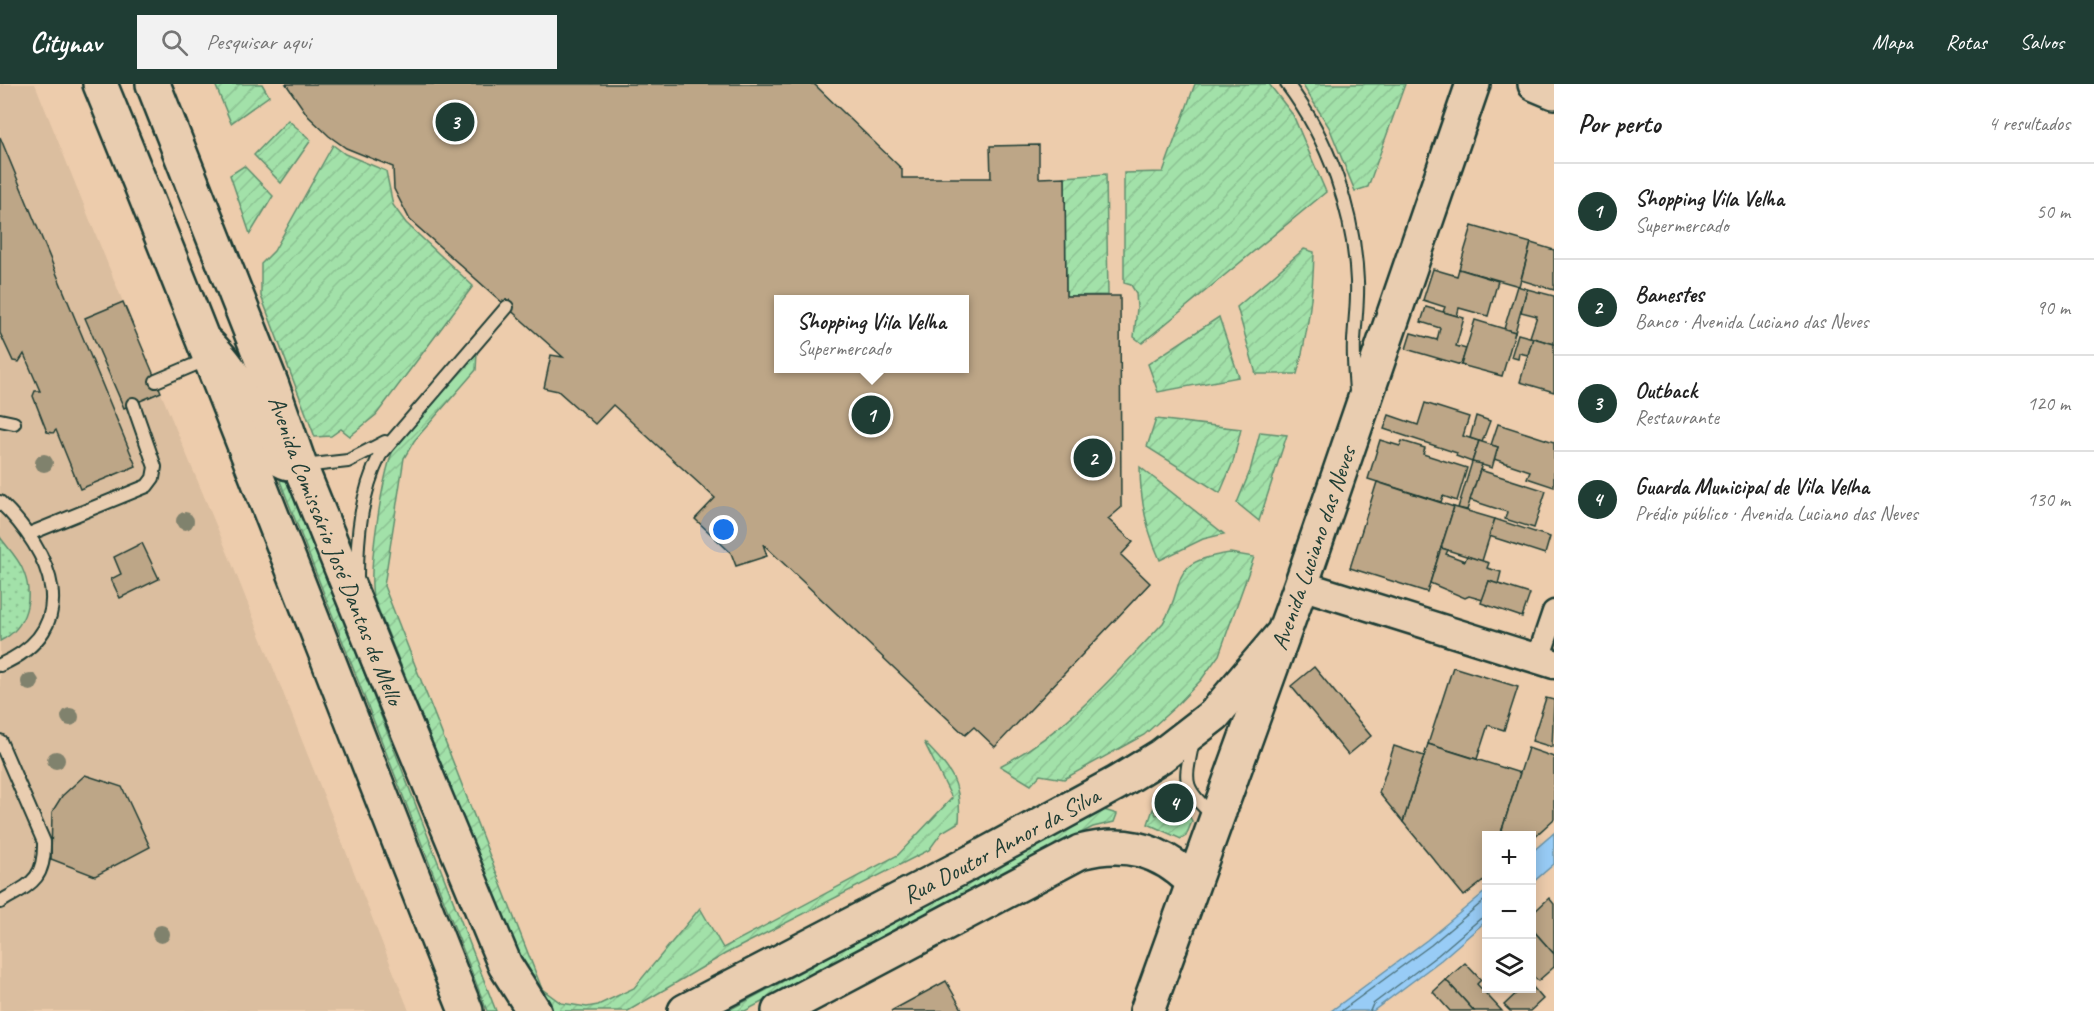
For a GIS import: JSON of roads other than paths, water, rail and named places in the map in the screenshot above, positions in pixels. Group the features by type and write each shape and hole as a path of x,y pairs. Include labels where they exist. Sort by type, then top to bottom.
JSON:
{"main road":[{"name":"Avenida Comissário José Dantas de Mello","path":"100,84 208,347 321,646 466,1011"},
{"name":"Avenida Comissário José Dantas de Mello","path":"153,84 271,383 300,466 505,964 534,1011"},
{"name":"Avenida Luciano das Neves","path":"1147,1011 1192,881 1301,585 1473,84"},
{"path":"1535,84 1554,92"},
{"name":"Rua Doutor Annor da Silva","path":"685,1011 820,942 1116,783 1194,733 1214,715 1283,633"},
{"name":"Rua Doutor Annor da Silva","path":"779,1011 1080,852 1097,847 1132,847 1165,859 1192,881"}],"street":[{"path":"208,347 221,354 238,379 267,450 278,462 290,467 300,466"},
{"path":"1301,585 1546,662 1554,612"}],"lane":[{"path":"1287,84 1302,104 1332,163 1353,240 1357,283 1354,343 1357,423"},
{"path":"361,614 357,552 363,504 372,471 396,434 507,307"},
{"path":"156,381 208,347"},
{"path":"29,534 147,486 153,478 155,467 133,404"},
{"path":"0,420 14,423"},
{"path":"300,466 332,465 348,461 376,448 396,434"},
{"path":"0,502 29,534 45,567 53,594 52,616 43,633 31,646 0,665"},
{"path":"1194,733 1186,778 1188,786 1195,799 1216,817"},
{"path":"0,741 44,842 44,860 39,874 27,888 0,902"}],"water":[{"path":"1554,833 1554,864 1536,880 1536,849"},
{"path":"1482,894 1482,924 1441,960 1373,1011 1331,1011 1427,940"}],"place":[{"name":"Outback","path":"455,122"},
{"name":"Shopping Vila Velha","path":"871,415"},
{"name":"Banestes","path":"1093,458"},
{"name":"Guarda Municipal de Vila Velha","path":"1174,803"}]}
